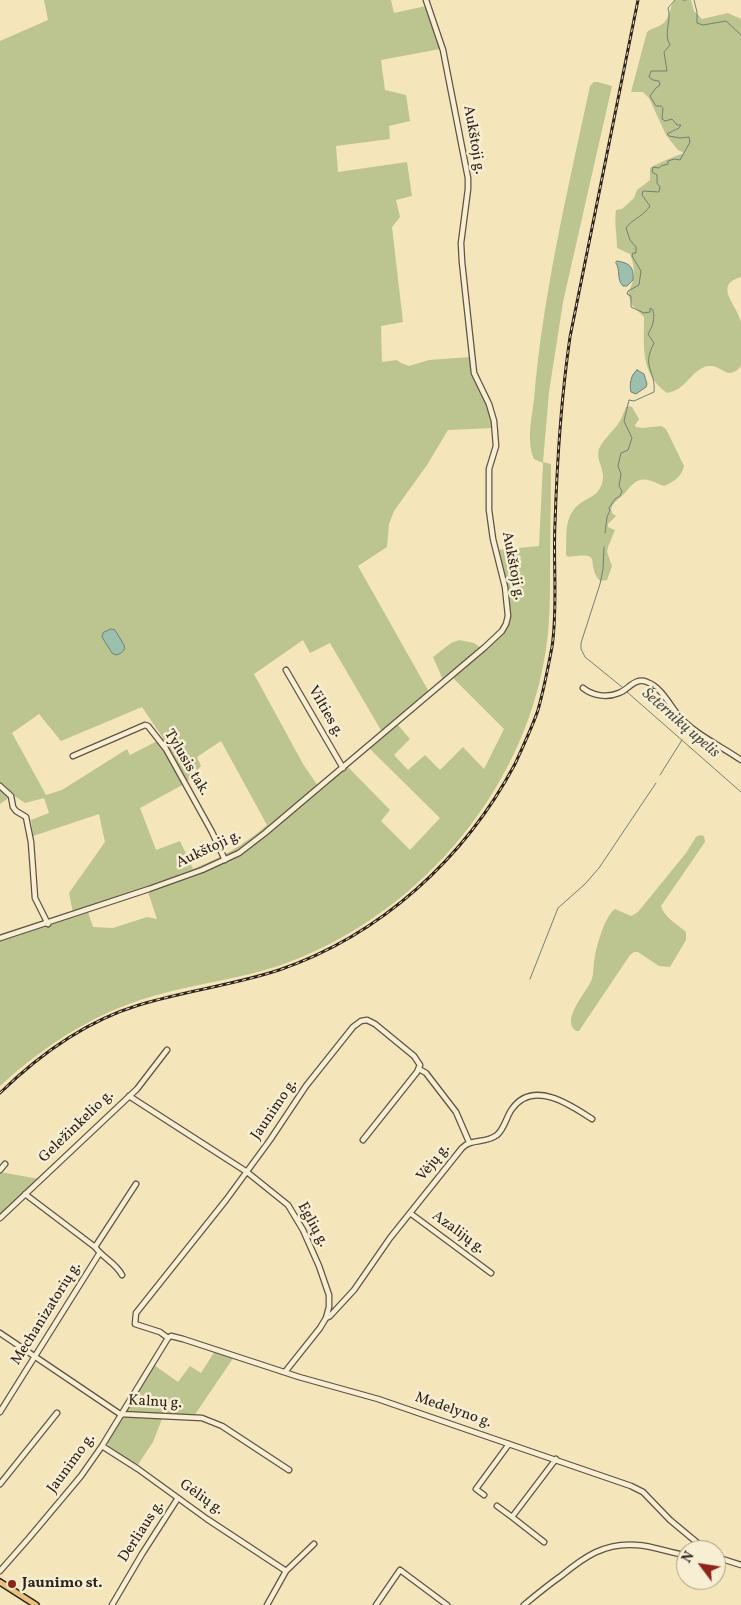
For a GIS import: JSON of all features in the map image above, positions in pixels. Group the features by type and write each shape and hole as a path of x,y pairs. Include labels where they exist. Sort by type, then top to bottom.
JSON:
{"main road":[{"path":"0,1582 36,1605"}],"street":[{"name":"Aukštoji g.","path":"2,938 149,889 225,860 255,842 485,647 502,631 508,620 505,587 492,532 489,510 489,469 496,446 494,422 490,404 474,373 462,262 461,242 468,178 443,50 426,0"},
{"name":"Vilties g.","path":"286,670 342,768"},
{"path":"583,688 591,694 605,695 620,693 636,682 644,680 649,682 686,723 741,760"},
{"name":"Tylusis tak.","path":"73,756 145,725 148,726 166,749 212,832 225,860"},
{"path":"0,786 10,796 16,811 26,817 31,842 35,898 48,924"},
{"path":"0,930 2,938"},
{"name":"Jaunimo g.","path":"0,1571 69,1490 102,1446 120,1414 170,1337 135,1324 136,1313 247,1172 344,1036 361,1020 367,1020 375,1024 414,1056 418,1061 419,1069"},
{"name":"Geležinkelio g.","path":"0,1218 137,1089 167,1050"},
{"path":"363,1140 419,1069 430,1078 456,1112 469,1142"},
{"name":"Eglių g.","path":"129,1096 247,1172 288,1205 303,1230 320,1266 329,1295 329,1307 326,1318 320,1328 285,1372"},
{"name":"Vėjų g.","path":"326,1318 354,1290 390,1238 462,1148 469,1142 485,1141 494,1137 503,1128 513,1108 520,1100 531,1096 558,1099 592,1119"},
{"path":"0,1170 5,1164"},
{"name":"Mechanizatorių g.","path":"95,1248 136,1184"},
{"path":"25,1194 95,1248 99,1254 118,1268 122,1275"},
{"name":"Azalijų g.","path":"410,1213 491,1273"},
{"name":"Mechanizatorių g.","path":"1,1410 99,1254"},
{"name":"Kalnų g.","path":"0,1333 120,1414 210,1420 289,1470"},
{"name":"Medelyno g.","path":"170,1337 183,1338 285,1372 378,1399 631,1486 643,1492 670,1520 694,1540"},
{"path":"0,1484 57,1413"},
{"path":"484,1495 476,1489 509,1444"},
{"name":"Gėlių g.","path":"102,1446 286,1571"},
{"path":"512,1517 556,1459"},
{"name":"Derliaus g.","path":"112,1605 178,1498"},
{"path":"497,1506 544,1542"},
{"path":"267,1605 286,1571 314,1544"},
{"path":"524,1605 580,1560 608,1546 618,1544 641,1545 676,1553"},
{"path":"726,1560 741,1565"},
{"path":"376,1605 400,1570 447,1605"}],"green space":[{"path":"44,0 391,0 394,13 426,6 440,49 381,60 385,90 406,95 410,121 389,126 390,139 336,146 338,172 407,162 412,196 396,200 400,217 392,227 403,322 381,326 382,362 397,360 409,366 429,360 470,357 472,372 488,405 494,428 448,430 427,465 394,511 389,524 387,547 358,566 429,692 382,732 330,643 310,653 303,640 254,674 303,764 318,786 249,844 231,855 172,879 73,913 69,893 105,842 99,814 33,836 31,820 49,813 44,798 25,803 13,795 0,804 0,41 48,20","holes":["142,707 163,738 130,755 127,749 62,790 46,795 12,733 39,714 61,741","221,741 267,825 232,850 193,869 180,841 156,850 140,808 186,783 201,766 197,757"]},
{"path":"674,0 691,0 694,11 702,19 728,13 741,19 741,277 728,285 727,291 741,322 741,366 732,373 714,366 704,367 678,389 667,393 652,377 645,359 644,317 632,305 628,294 633,279 633,264 630,254 617,248 615,219 616,210 622,209 634,198 637,190 650,180 650,168 684,153 678,150 666,135 649,98 643,92 631,92 647,32 664,23"},
{"path":"594,82 612,86 563,302 549,392 543,462 551,464 550,602 547,644 532,707 513,757 486,803 454,846 416,885 373,918 327,945 278,966 164,993 119,1008 56,1041 0,1086 0,941 88,912 93,927 113,928 147,917 157,919 148,892 237,857 254,845 347,766 390,810 381,821 410,850 440,818 369,748 397,724 410,739 394,755 408,770 425,755 440,770 463,747 484,769 504,729 453,678 505,630 508,622 510,612 508,591 498,550 539,546 543,463 534,459 530,445 538,359 543,320 565,202 590,86"},
{"path":"626,407 632,407 639,419 635,425 636,427 661,426 666,429 684,466 681,473 671,483 664,486 646,480 638,481 613,504 612,513 616,516 608,524 608,527 615,530 607,552 612,566 607,580 600,581 596,575 591,557 568,557 566,555 568,524 572,511 598,491 603,481 598,454 599,449 620,421"},
{"path":"459,640 474,643 481,648 443,680 433,657 451,643"},
{"path":"704,836 705,842 661,906 668,917 686,932 686,940 670,967 659,966 638,952 634,952 630,955 579,1031 576,1031 572,1026 571,1020 573,1013 592,979 594,959 602,931 611,913 615,909 631,916 638,912 686,853 696,837"},
{"path":"0,1172 39,1179 0,1216"},
{"path":"215,1351 234,1357 194,1416 164,1414 153,1442 137,1466 109,1448 107,1441 154,1365 178,1382 190,1366 201,1373"}],"shaded area":[{"path":"617,261 628,264 632,269 633,280 627,286 623,286 620,281"},
{"path":"637,370 644,374 647,384 646,387 636,394 631,392 630,386 632,377"},
{"path":"111,629 115,630 124,645 123,652 120,654 112,653 102,637 103,633"}],"waterway":[{"name":"Šeternikų upelis","path":"605,533 609,508 622,491 619,486 621,474 618,466 621,453 628,450 632,438 624,421 629,400 634,401 654,392 649,364 650,351 654,343 648,334 653,322 654,313 650,308 650,312 644,313 631,307 631,296 627,294 628,291 639,285 641,271 632,256 633,253 636,253 636,247 630,240 626,228 650,206 642,195 643,191 659,192 660,187 657,183 657,175 652,172 653,167 659,168 668,164 668,161 680,160 690,142 689,137 680,138 667,134 681,125 677,125 672,119 665,121 662,119 663,108 656,106 650,96 660,85 659,81 649,77 651,71 667,71 664,52 670,45 667,36 668,8 675,0"},
{"path":"694,0 697,23 703,25 726,21 741,35"},
{"name":"Šeternikų upelis","path":"604,547 600,584 581,643 581,649 585,657 622,687"},
{"name":"Šeternikų upelis","path":"627,692 741,792"},
{"path":"660,775 682,740"},
{"path":"530,979 558,908 585,884 599,868 656,783"}],"railway":[{"path":"0,1093 47,1053 100,1020 156,1000 279,970 316,955 352,936 385,914 417,889 445,861 471,831 495,798 515,764 538,710 552,647 555,617 557,477 570,337 638,0"}],"place":[{"name":"Jaunimo st.","path":"12,1584"}]}
